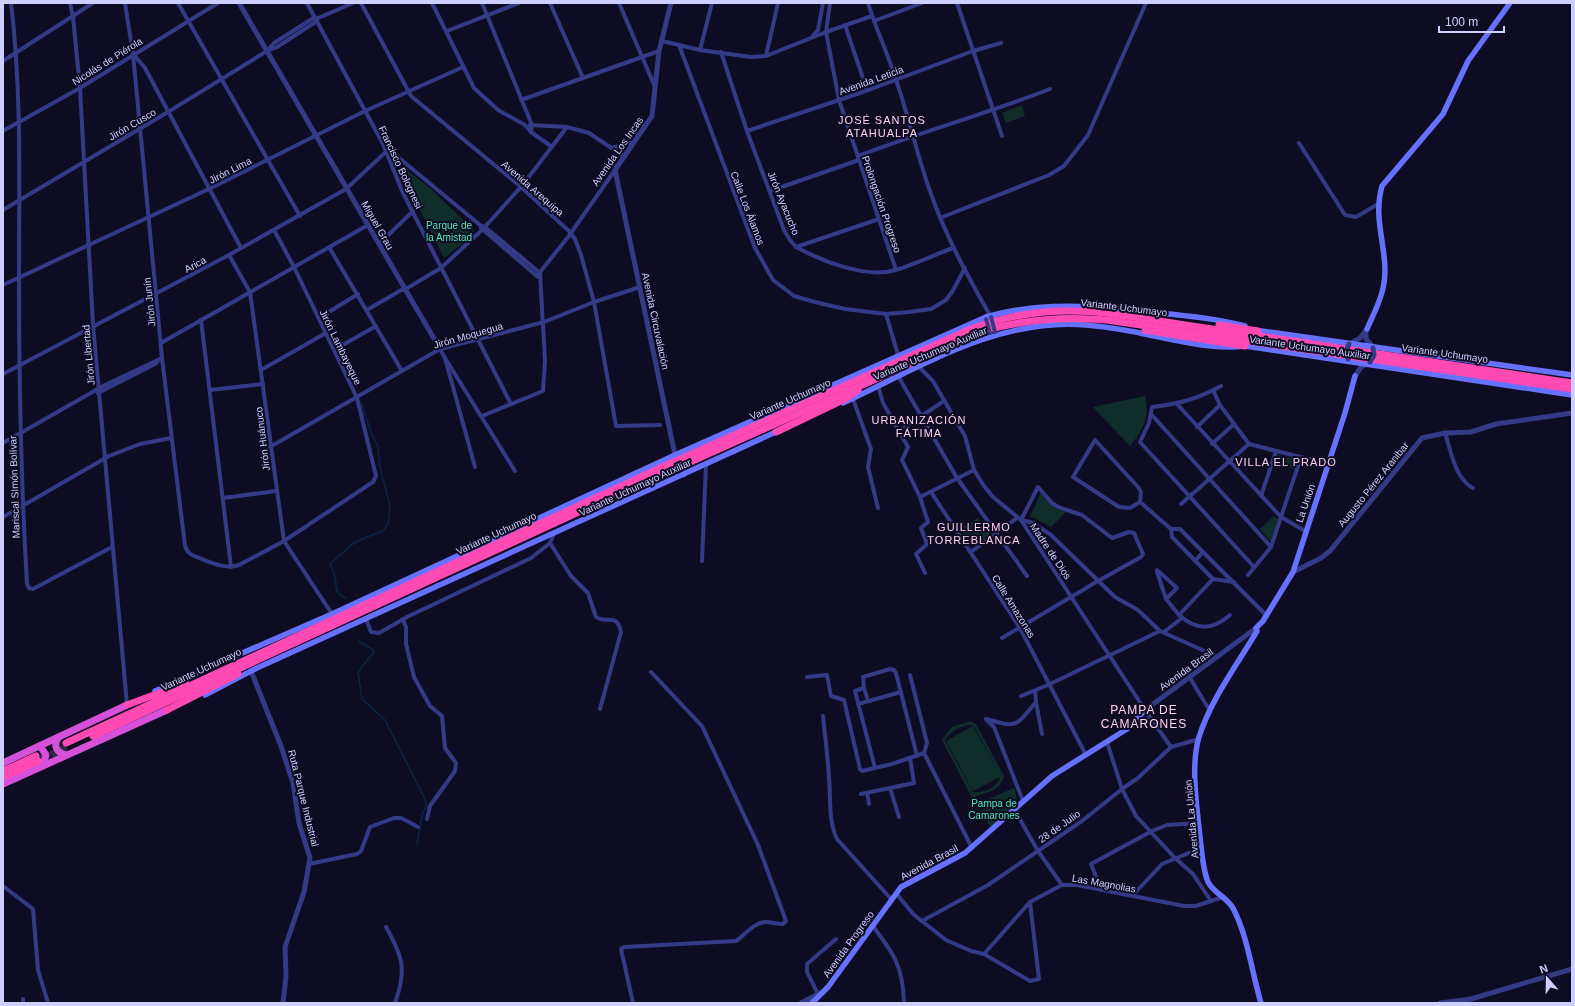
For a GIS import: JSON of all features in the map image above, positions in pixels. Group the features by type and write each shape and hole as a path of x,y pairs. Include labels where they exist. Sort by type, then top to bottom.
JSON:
{"highway":[{"name":"Variante Uchumayo","path":"686,460 971,329 1002,318 1046,311 1064,310 1106,313 1572,383"},
{"name":"Variante Uchumayo","path":"671,466 254,662 67,745 202,679 671,466 871,381 976,334 1015,322 1070,317 1128,323 1477,373 1572,389"},
{"path":"1148,320 1169,319 1258,331"},
{"path":"1128,323 1133,327 1159,333 1245,346"},
{"path":"776,432 847,398 871,381"},
{"path":"3,771 66,755 167,710 226,681 254,662"},
{"path":"126,705 131,705 182,683 202,679"},
{"name":"Variante Uchumayo","path":"3,763 126,705"},
{"path":"59,737 56,740 56,748 61,754 66,755"},
{"path":"3,784 46,755 40,746"},
{"path":"3,777 39,761"}],"main road":[{"path":"1366,329 1384,283 1378,204 1382,186 1443,114 1468,61 1510,3"},
{"name":"Variante Uchumayo Auxiliar","path":"988,316 1038,307 1081,305 1229,322 1258,331 1572,374"},
{"name":"Variante Uchumayo","path":"126,705 332,614 675,455 988,316"},
{"name":"Variante Uchumayo Auxiliar","path":"251,671 776,432 806,421 853,399 878,385 993,334 1039,326 1072,324 1222,346 1245,346 1348,360 1572,395"},
{"name":"La Unión","path":"1256,628 1267,616 1292,572 1328,464 1355,376"},
{"name":"Avenida La Unión","path":"1256,628 1257,631 1210,711 1199,739 1196,768 1201,848 1207,881 1213,890 1230,903 1235,912 1246,946 1261,1003"},
{"path":"167,710 190,702 251,671"},
{"name":"Avenida Brasil","path":"896,893 901,887 959,857 972,848 1052,776 1127,729 1145,710"},
{"name":"Avenida Progreso","path":"812,1003 896,893"}],"street":[{"name":"Mariscal SImón Bolívar","path":"11,3 17,52 20,200 20,434 22,506 27,584 29,588 33,589 112,546"},
{"name":"Jirón Libertad","path":"70,3 73,17 80,88 93,325 103,459 126,705"},
{"path":"3,61 93,3"},
{"name":"Jirón Junín","path":"126,3 133,54 162,358 185,546 188,552 222,566 231,568"},
{"path":"178,3 300,216"},
{"name":"Nicolás de Piérola","path":"3,131 80,88 188,20 218,3"},
{"name":"Miguel Grau","path":"239,3 316,134 346,189 368,224 404,290 445,358 475,467"},
{"name":"Francisco Bolognesi","path":"307,3 383,144 385,153 441,268 511,404"},
{"name":"Jirón Cusco","path":"3,210 222,79 267,51 274,43 316,19 353,3"},
{"name":"Avenida Arequipa","path":"361,3 409,92 521,187 570,232 581,255 594,302 616,426 660,425"},
{"path":"432,3 448,31 453,48 474,88 498,110 525,125 531,132 552,147"},
{"path":"482,3 532,125 531,132"},
{"path":"448,31 487,14 519,3"},
{"path":"550,3 583,78"},
{"path":"619,3 656,87"},
{"name":"Avenida Los Incas","path":"539,274 625,157 652,116 659,51 671,3"},
{"path":"700,50 712,3"},
{"path":"766,56 778,3"},
{"path":"802,42 817,32 823,3"},
{"name":"Prolongación Progreso","path":"830,3 826,32 839,100 896,270"},
{"path":"868,3 896,78 914,134 921,165 940,218 953,248 965,268 988,316 993,334"},
{"path":"874,22 922,3"},
{"path":"957,3 1002,136"},
{"path":"940,218 1049,175 1064,166 1088,135 1146,3"},
{"path":"662,41 700,50 751,57 766,56 826,32 872,16"},
{"path":"845,25 868,90"},
{"name":"Avenida Leticia","path":"747,132 868,90 896,78 973,51 1001,43"},
{"name":"Calle Los Álamos","path":"679,45 755,248 773,280 794,296 845,309 886,314 931,309 941,303 952,292 965,268"},
{"path":"521,100 659,51"},
{"name":"Jirón Ayacucho","path":"721,52 747,132 784,230 796,247 851,269 871,272 896,270 953,248"},
{"path":"133,54 144,65 241,248"},
{"name":"Jirón Lima","path":"3,285 209,189 316,134 463,67"},
{"path":"770,191 858,158 914,134 958,123 1050,89"},
{"path":"525,125 566,128 589,133 625,157"},
{"path":"367,310 441,268 521,187 566,128"},
{"path":"612,148 636,141"},
{"path":"1299,143 1345,215 1356,217 1378,204"},
{"path":"383,144 539,274 542,280 545,361 543,391 482,416"},
{"name":"Arica","path":"3,374 93,325 156,294 300,216 346,189 389,149"},
{"name":"Avenida Circuvalación","path":"615,170 675,455 684,475"},
{"path":"379,244 413,211"},
{"path":"796,247 879,219"},
{"path":"161,343 368,224"},
{"name":"Jirón Lambayeque","path":"274,230 294,267 357,398 376,473 373,482 284,541"},
{"path":"329,247 402,371"},
{"name":"Jirón Huánuco","path":"229,255 250,292 284,541 332,614"},
{"name":"Jirón Moquegua","path":"270,447 440,349 544,322 594,302 640,287"},
{"path":"319,318 358,294"},
{"path":"886,314 898,355"},
{"path":"201,320 231,568 284,541"},
{"path":"334,350 376,326"},
{"path":"1355,376 1346,352 1350,344 1360,338 1366,329"},
{"path":"1366,329 1366,339 1373,347 1374,355 1368,363"},
{"path":"261,370 326,333"},
{"path":"3,443 99,390 162,358"},
{"path":"445,358 515,471"},
{"name":"La Unión","path":"1355,376 1357,370 1368,363"},
{"name":"Madre de Dios","path":"919,367 933,381 965,436 974,470 993,497 1019,519 1171,747"},
{"path":"898,376 957,478 1027,576"},
{"path":"210,390 263,384"},
{"path":"878,385 883,403 908,447 902,460 920,497 928,522 921,528 927,542 916,554 925,573"},
{"path":"1221,386 1202,396 1177,404 1152,407 1147,430 1140,442 1254,567"},
{"path":"1213,390 1220,405 1249,444 1328,464"},
{"path":"853,399 871,449 868,467 878,508"},
{"path":"899,431 944,401"},
{"path":"1177,404 1228,462 1281,517 1305,531"},
{"path":"1197,427 1220,405"},
{"name":"Augusto Pérez Aranibar","path":"1292,572 1321,558 1330,551 1420,440 1425,437 1471,432 1496,424 1572,412"},
{"path":"1151,414 1271,547"},
{"path":"1212,444 1234,424"},
{"path":"1445,434 1460,477 1473,488"},
{"path":"3,517 103,459 140,444 171,438"},
{"path":"1095,440 1138,487 1141,492 1140,502 1130,508 1119,508 1072,477 1095,440"},
{"path":"1181,504 1249,444"},
{"path":"1261,496 1276,451"},
{"path":"1248,575 1271,547 1301,458"},
{"path":"702,561 706,465"},
{"path":"920,497 974,470"},
{"path":"971,552 996,533 1019,519 1038,487 1058,508 1082,515 1112,538 1129,532 1134,533 1143,554 1141,557 1002,638"},
{"path":"223,498 276,490"},
{"name":"Calle Amazonas","path":"931,492 1020,628 1048,685 1086,755"},
{"path":"1140,502 1171,528 1180,529 1267,616"},
{"path":"1019,519 1033,523 1051,535 1114,597 1138,610 1162,632 1218,657"},
{"path":"1171,528 1172,537 1213,579 1234,582"},
{"path":"366,619 371,632 373,634 379,633 530,558 550,543 554,534"},
{"path":"550,543 571,576 588,593 596,617 599,619 613,619 619,624 622,632 600,709"},
{"path":"1195,561 1204,552"},
{"path":"1166,599 1177,588 1157,570 1166,599 1180,616 1193,625 1207,627 1219,623 1230,615"},
{"path":"1021,696 1048,685 1109,654 1162,632 1180,616 1213,579"},
{"path":"403,620 406,627 406,644 414,678 430,706 442,716 446,748 456,763 455,771 430,806 427,819"},
{"name":"Avenida Brasil","path":"1145,710 1256,628"},
{"path":"868,701 864,688 863,677 890,669 894,670 917,756"},
{"name":"Ruta Parque Industrial","path":"251,671 279,739 290,776 299,823 309,851 309,864 301,904 285,947 286,976 283,1003"},
{"path":"633,1003 621,949 624,946 736,941 746,931 762,923 782,924 786,921 758,845 702,726 651,672"},
{"path":"807,677 827,675 831,696 844,700 860,769 862,771 924,753"},
{"path":"910,676 926,743 924,753 972,848"},
{"path":"1190,678 1210,711"},
{"path":"864,688 855,692 875,768"},
{"path":"1035,691 1042,734"},
{"path":"858,704 901,692"},
{"path":"1023,801 994,727 986,719 1012,725 1020,721 1036,702"},
{"path":"823,716 831,818 835,835 891,899"},
{"path":"994,727 996,722"},
{"name":"28 de Julio","path":"922,920 988,885 1082,821 1122,788 1138,778 1171,747 1199,739"},
{"path":"1107,742 1122,788 1136,816 1152,831 1175,858 1193,874 1211,901"},
{"path":"861,794 914,783 910,758"},
{"path":"890,788 899,818"},
{"path":"867,793 869,804"},
{"path":"1014,809 1038,851 1062,885"},
{"path":"309,864 357,854 366,842 370,828 386,819 401,818 418,827"},
{"path":"1102,889 1091,864 1152,831 1167,825 1199,823"},
{"path":"1132,896 1162,864 1201,848"},
{"name":"Las Magnolias","path":"984,954 1030,902 1062,885 1078,885 1102,889 1184,906 1196,906 1223,897"},
{"path":"3,886 33,909 38,970 48,1003"},
{"path":"896,893 913,914 946,940 971,951 984,954 1030,981 1039,979 1030,902"},
{"path":"872,925 895,955 902,975 904,1003"},
{"path":"386,927 402,960 399,996 395,1003"},
{"path":"801,1003 820,993 808,972 807,964 836,939"},
{"path":"1440,1003 1471,999 1572,969"}],"green space":[{"path":"1022,105 1025,116 1006,123 1002,113"},
{"name":"Parque de la Amistad","path":"396,162 431,189 474,230 473,236 444,258"},
{"path":"1145,396 1147,410 1146,417 1142,429 1130,446 1093,407"},
{"path":"1278,455 1295,459 1295,469 1276,463"},
{"path":"1041,493 1056,509 1066,512 1051,527 1030,516"},
{"path":"1274,516 1279,520 1271,542 1260,529"},
{"path":"978,518 990,535 972,547 960,529"},
{"path":"970,721 976,724 1004,776 996,788 972,798 942,740 952,727","holes":["969,725 974,726 1001,776 973,726 946,741 973,791 1000,777 999,781 990,789 977,792 973,792 945,741 949,735 958,728"]},
{"name":"Pampa de Camarones","path":"1014,788 1018,802 990,828 979,803"}],"waterway":[{"path":"346,598 336,589 336,581 330,564 351,545 383,531 388,524 390,506 380,467 378,447 371,432 361,402"},
{"path":"358,641 372,649 374,652 358,672 362,699 385,720 424,797 427,808 423,811 417,844"}],"tunnel":[{"path":"41,759 67,747"}],"district":[{"name":"JOSÉ SANTOS ATAHUALPA","path":"882,126"},
{"name":"URBANIZACIÓN FÁTIMA","path":"919,426"},
{"name":"VILLA EL PRADO","path":"1286,462"},
{"name":"GUILLERMO TORREBLANCA","path":"974,533"},
{"name":"PAMPA DE CAMARONES","path":"1144,717"}]}
